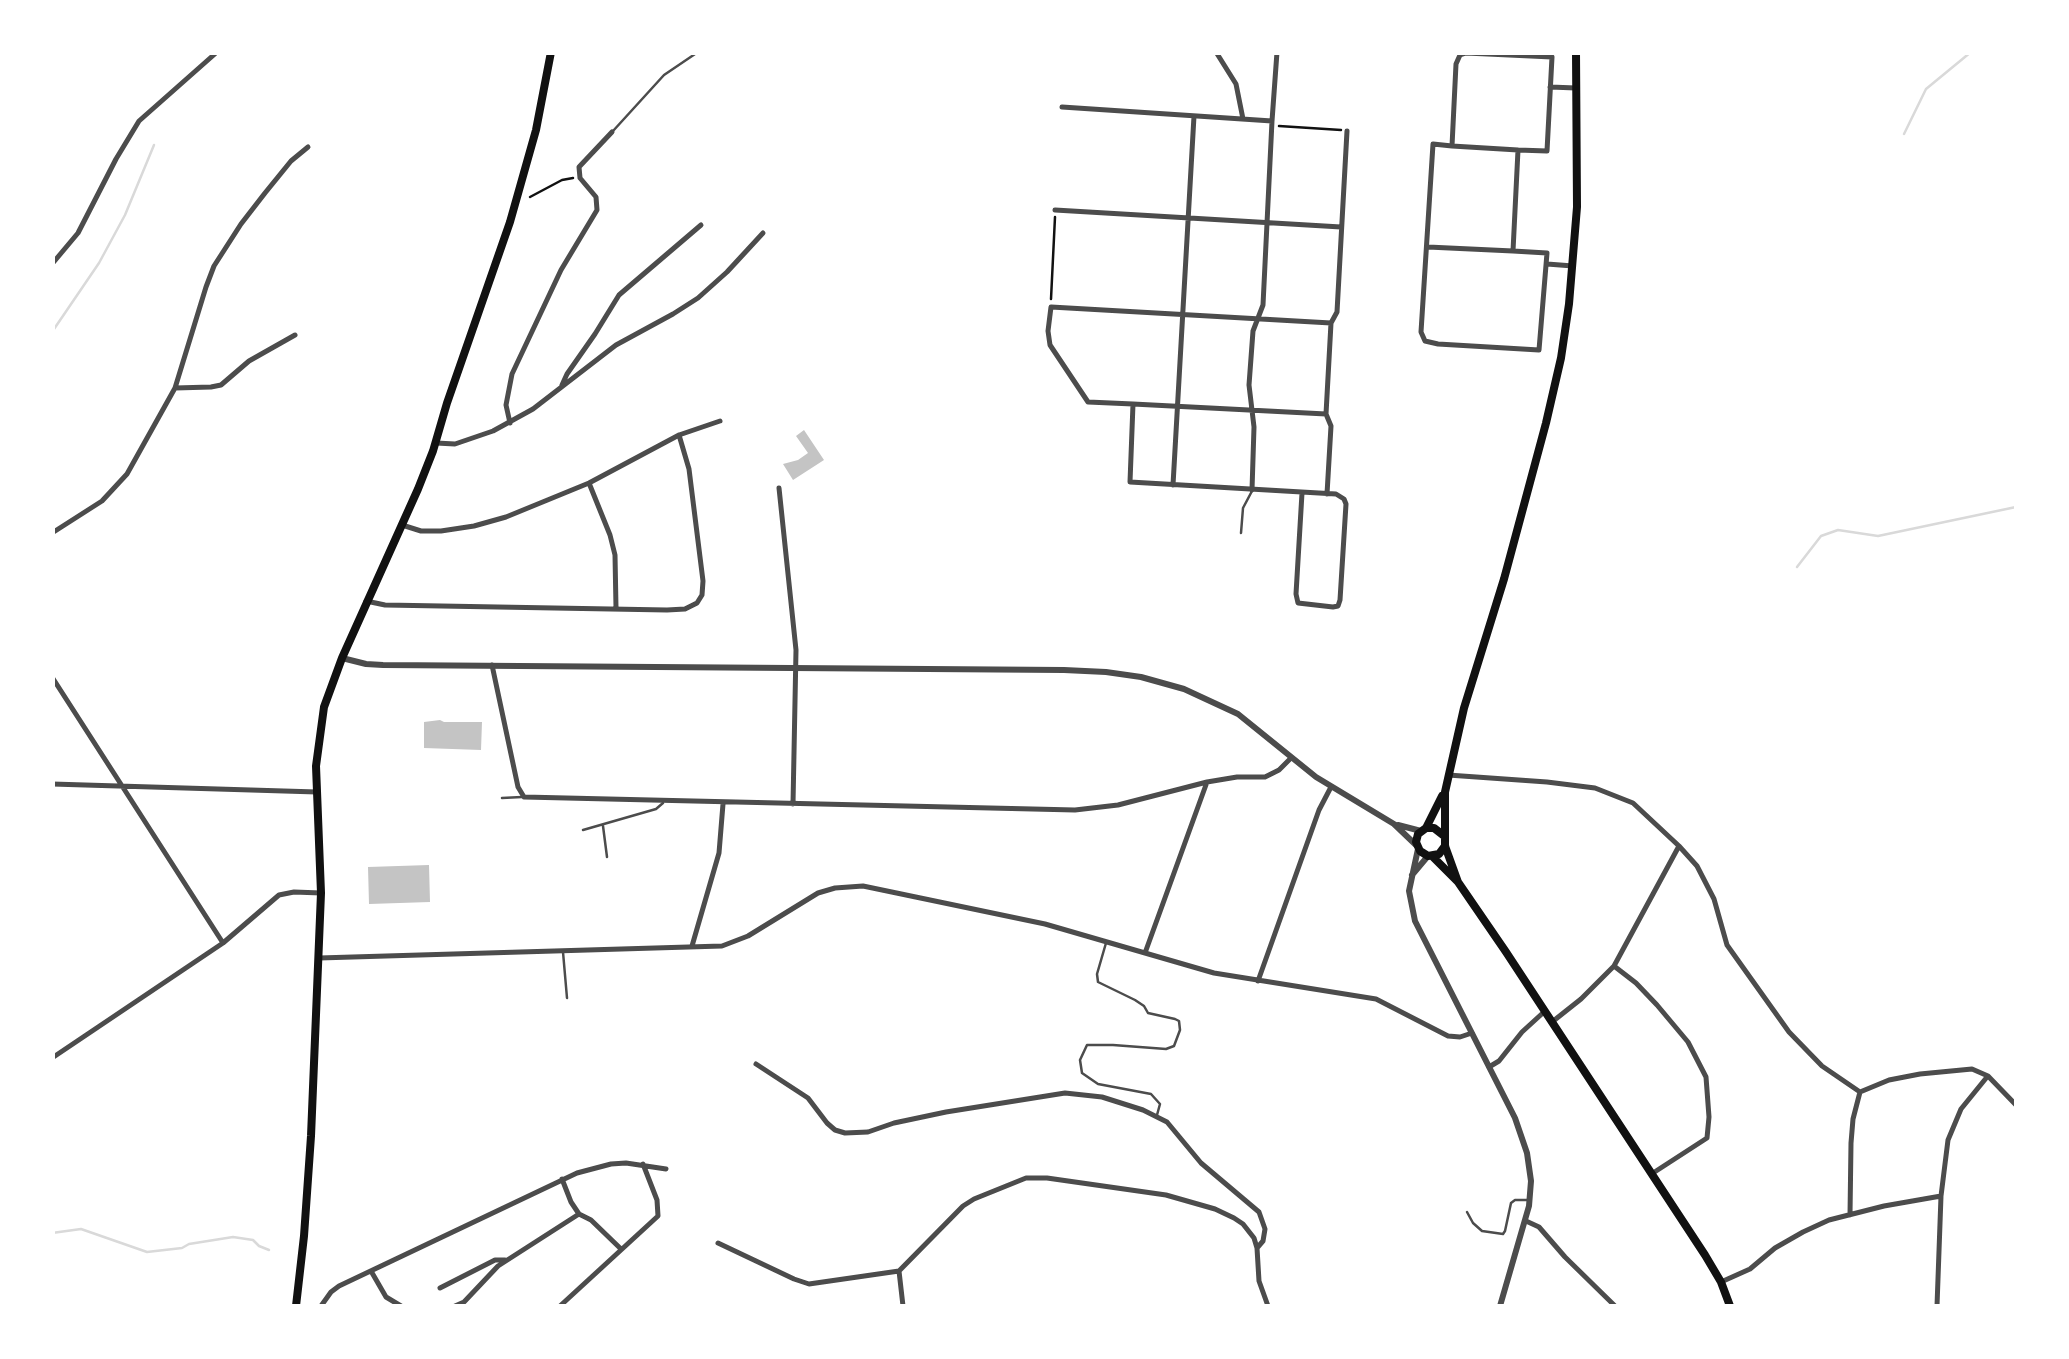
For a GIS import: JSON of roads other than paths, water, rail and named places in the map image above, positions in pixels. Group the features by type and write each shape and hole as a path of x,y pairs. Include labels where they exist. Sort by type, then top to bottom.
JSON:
{"main road":[{"path":"296,1306 309,1172 321,894 317,754 324,708 436,443 510,222 536,130 551,52"},
{"path":"1458,882 1445,846 1444,792 1561,358 1573,266 1576,52"},
{"path":"1444,792 1416,838 1417,847 1458,882 1652,1174 1721,1282 1730,1306"},
{"path":"1424,830 1434,828 1444,835"},
{"path":"1430,856 1439,854 1445,846"}],"street":[{"path":"52,264 78,233 139,121 217,52"},
{"path":"1216,52 1236,84 1243,119"},
{"path":"1252,490 1253,410 1249,384 1253,330 1263,305 1277,52"},
{"path":"1427,247 1547,253 1540,350 1438,344 1425,341 1422,332 1432,144 1452,146 1547,152 1552,57 1466,53 1460,56 1456,64 1452,146"},
{"path":"1550,87 1576,88"},
{"path":"1062,107 1271,123"},
{"path":"1173,485 1194,116"},
{"path":"1327,494 1331,323 1337,312 1347,131"},
{"path":"510,423 506,405 512,374 562,270 597,210 596,197 580,178 579,167 612,132"},
{"path":"52,533 102,501 128,474 175,388 214,266 265,193 308,147"},
{"path":"1514,251 1518,150"},
{"path":"1055,210 1342,227"},
{"path":"561,388 618,295 701,226"},
{"path":"436,443 455,444 510,423 616,345 698,298 763,233"},
{"path":"1547,264 1573,266"},
{"path":"1326,414 1088,402 1050,346 1048,331 1050,306 1331,323"},
{"path":"175,388 221,384 259,354 295,335"},
{"path":"1132,404 1130,482 1302,492 1341,496 1346,504 1340,600 1333,608 1298,603 1302,492"},
{"path":"402,525 429,531 474,526 533,507 679,435 720,422"},
{"path":"366,601 685,609 702,595 703,581 688,468 679,435"},
{"path":"588,483 615,554 616,608"},
{"path":"779,488 796,650 793,804"},
{"path":"342,658 374,664 492,666 1080,670 1141,677 1184,689 1229,709 1331,787 1394,824 1417,847 1410,896 1415,921 1524,1140 1530,1171 1526,1220 1500,1306"},
{"path":"492,666 518,786 524,797 1075,810 1118,805 1207,782 1269,776 1291,758"},
{"path":"52,677 223,943"},
{"path":"1448,775 1595,788 1633,804 1697,866 1707,883 1728,945 1788,1032 1822,1066 1860,1092"},
{"path":"1145,953 1207,782"},
{"path":"52,784 317,792"},
{"path":"1258,980 1319,810 1331,787"},
{"path":"692,946 720,853 724,804"},
{"path":"1394,824 1424,830"},
{"path":"1552,1022 1614,966 1679,846"},
{"path":"1411,876 1430,856"},
{"path":"318,958 722,946 748,936 818,893 862,886 1046,924 1214,973 1376,999 1444,1034 1472,1034"},
{"path":"52,1058 223,943 279,895 321,894"},
{"path":"1614,966 1658,1005 1688,1042 1706,1077 1707,1138 1652,1174"},
{"path":"1489,1067 1544,1011"},
{"path":"756,1064 808,1098 827,1123 846,1133 868,1132 946,1112 1065,1094 1102,1097 1157,1116 1167,1122 1216,1177 1259,1212 1265,1230 1257,1248"},
{"path":"1860,1092 1889,1080 1972,1069 1988,1076 2016,1105"},
{"path":"1936,1306 1948,1140 1961,1109 1988,1076"},
{"path":"1850,1215 1851,1143 1860,1092"},
{"path":"320,1306 330,1292 562,1180 597,1167 626,1163 666,1168"},
{"path":"560,1306 658,1216 657,1200 643,1164"},
{"path":"718,1243 809,1284 898,1270 963,1206 986,1193 1035,1176 1188,1200 1215,1208 1244,1224 1257,1248 1259,1281 1268,1306"},
{"path":"562,1180 580,1214 621,1249"},
{"path":"1721,1282 1750,1269 1776,1248 1829,1220 1941,1196"},
{"path":"455,1306 466,1304 506,1260 580,1214"},
{"path":"1526,1220 1539,1227 1615,1306"},
{"path":"440,1288 496,1260 506,1260"},
{"path":"898,1270 903,1306"},
{"path":"372,1271 386,1297 401,1306"}],"lane":[{"path":"612,132 656,82 698,52"},
{"path":"1241,533 1242,508 1252,490"},
{"path":"502,798 524,797"},
{"path":"583,830 656,809 664,802"},
{"path":"603,824 606,857"},
{"path":"1106,941 1098,982 1135,1000 1148,1013 1180,1021 1180,1030 1174,1046 1166,1049 1087,1046 1080,1060 1082,1072 1098,1084 1151,1094 1160,1104 1157,1116"},
{"path":"563,951 567,998"},
{"path":"1467,1212 1482,1231 1503,1234 1512,1202 1530,1200"}],"waterway":[{"path":"1904,134 1926,89 1971,52"},
{"path":"52,332 99,263 125,215 154,145"},
{"path":"1797,567 1821,536 1838,530 1878,536 2016,507"},
{"path":"52,1233 81,1229 147,1252 233,1237 253,1240 269,1250"}]}
